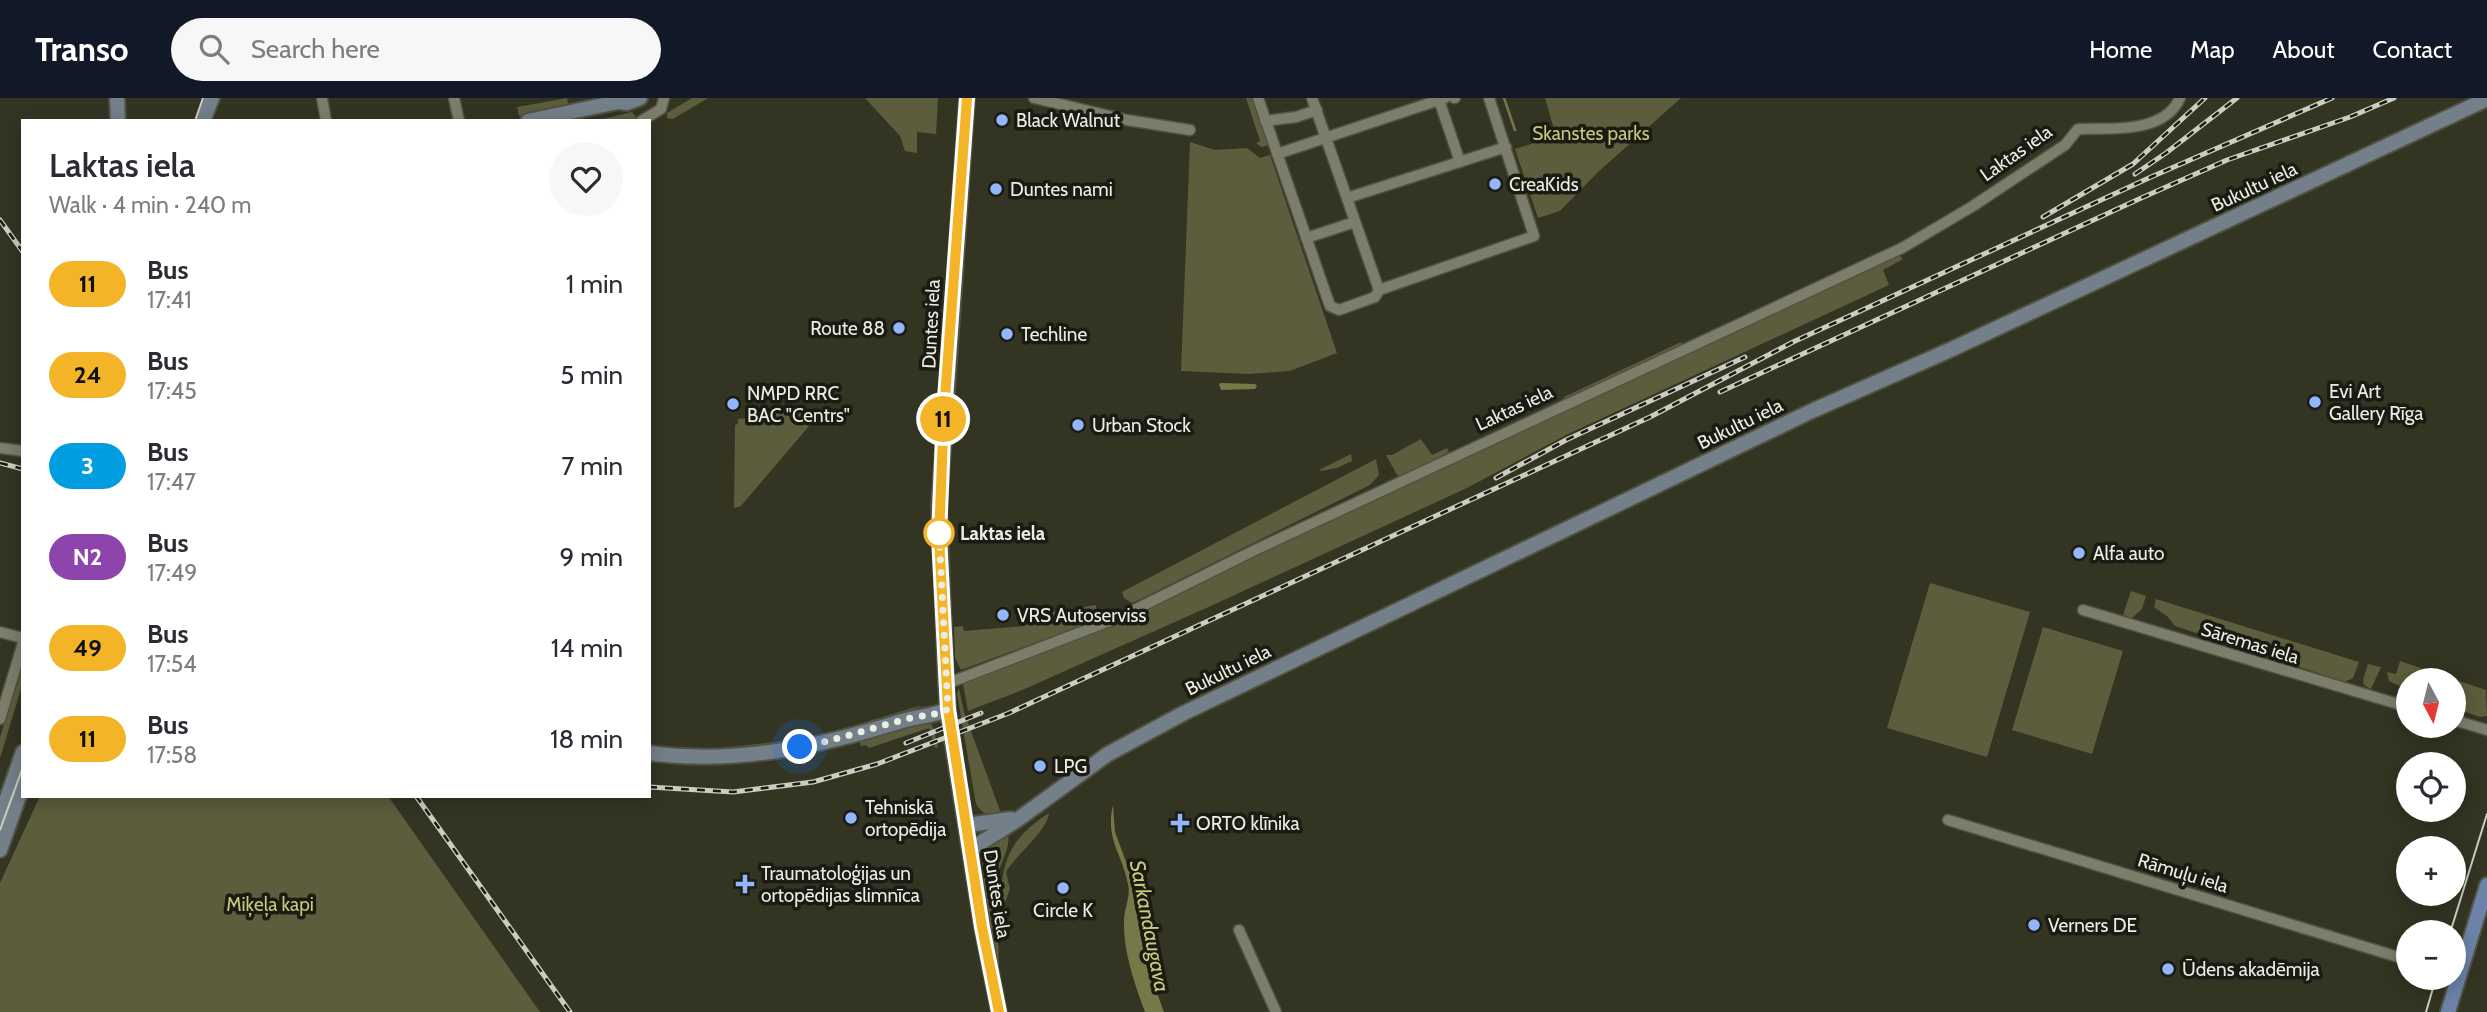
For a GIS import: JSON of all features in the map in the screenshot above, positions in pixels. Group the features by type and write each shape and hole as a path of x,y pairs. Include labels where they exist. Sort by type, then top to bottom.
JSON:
{"main road":[{"name":"Duntes iela","path":"948,715 939,507 967,98"},
{"name":"Duntes iela","path":"952,740 982,927 999,1012"},
{"path":"2466,946 2487,885"},
{"path":"2448,1012 2453,990"}],"street":[{"path":"117,98 118,119"},
{"path":"204,119 212,98"},
{"path":"322,98 326,119"},
{"path":"454,98 459,119"},
{"path":"537,119 618,102 627,103 640,98"},
{"path":"644,119 661,109 664,98"},
{"path":"1034,98 1127,120 1190,130"},
{"path":"1258,98 1331,306 1339,310 1375,297 1380,290 1534,236 1489,98"},
{"path":"1312,98 1380,290"},
{"name":"Laktas iela","path":"946,684 1120,617 1266,545 1902,248 1973,206 2065,145 2078,129 2119,128 2156,122 2177,105 2180,98"},
{"path":"1277,154 1442,99 1460,162"},
{"name":"Bukultu iela","path":"971,849 1108,754 1184,713 1803,415 1998,328 2487,99"},
{"path":"1265,121 1296,117 1317,110"},
{"path":"1347,198 1506,147"},
{"path":"1306,238 1355,222"},
{"path":"0,448 21,451"},
{"name":"Sāremas iela","path":"2083,610 2396,703"},
{"path":"0,632 21,637"},
{"path":"0,719 21,650"},
{"path":"651,753 708,756 779,751 841,739 915,717 948,715"},
{"path":"2466,724 2487,730"},
{"path":"0,818 21,758"},
{"path":"0,850 21,791"},
{"name":"Bukultu iela","path":"967,825 992,823 1025,814"},
{"name":"Rāmuļu iela","path":"1948,820 2396,956"},
{"path":"1239,930 1276,1012"}],"green space":[{"path":"567,98 569,107 519,116 517,107"},
{"path":"692,98 708,98 673,119 667,118 667,113"},
{"path":"865,98 938,98 936,134 917,132 917,153 905,151 900,136"},
{"path":"1246,98 1254,98 1270,145 1261,147 1256,143 1260,141"},
{"name":"Skanstes parks","path":"1545,98 1681,98 1597,173 1560,211 1538,218 1515,149 1556,136"},
{"path":"632,112 637,118 635,119 603,119"},
{"path":"1190,142 1215,150 1247,148 1260,158 1270,155 1337,353 1290,371 1249,374 1181,371"},
{"path":"1899,255 1903,259 1883,270 1889,285 1566,435 1467,488 1213,605 1020,691 968,711 963,684 967,682 1120,622 1297,536"},
{"path":"1681,342 1681,346 1563,401 1564,397"},
{"path":"811,410 816,415 815,419 741,506 734,508 735,425 738,424 738,419 751,418 752,424 760,423 760,415"},
{"path":"1421,439 1432,455 1447,448 1449,452 1402,476 1397,475 1386,455 1392,455"},
{"path":"1351,454 1352,461 1337,468 1319,470"},
{"path":"1376,459 1379,475 1370,485 1141,599 1132,603 1124,598 1122,592"},
{"path":"1930,583 2030,612 1987,757 1887,728"},
{"path":"2131,591 2146,596 2142,609 2132,618 2123,615"},
{"path":"2156,599 2359,662 2353,678 2345,682 2175,626 2154,607"},
{"path":"1096,605 1097,613 1089,623 961,670 955,658 954,627 963,626 964,631 1025,626 1025,616"},
{"path":"2043,627 2123,651 2092,754 2012,730"},
{"path":"2400,661 2421,668 2398,668"},
{"path":"2368,664 2381,667 2371,689 2364,685 2363,680"},
{"path":"21,669 21,689 0,758 0,737"},
{"path":"2387,672 2396,674 2396,684 2389,681"},
{"path":"2466,683 2486,690 2487,716 2480,717 2466,712"},
{"path":"959,688 964,712 1002,816 987,814 976,804 957,694"},
{"path":"922,706 874,722 826,734 722,748 833,732"},
{"path":"928,721 933,727 938,747 935,748 929,728 869,748 866,745 861,746 859,740"},
{"name":"Miķeļa kapi","path":"39,798 389,798 540,1012 0,1012 0,883"},
{"path":"1049,813 1043,827 1006,872 1010,889 1000,917 1002,884 1008,857 1023,834"},
{"path":"1008,834 1008,846 997,882 999,970 987,913 984,864 989,848"}],"shaded area":[{"path":"1221,383 1257,386 1255,389 1221,390"},
{"path":"1113,805 1115,832 1135,886 1147,966 1164,1012 1145,1012 1130,968 1124,932 1129,889 1111,827"}],"waterway":[{"path":"1504,98 1515,130"}],"tram line":[{"path":"196,119 203,98"},
{"path":"0,830 21,772"},
{"path":"2454,920 2487,814"},
{"path":"2426,1012 2432,990"}],"railway":[{"path":"2043,217 2133,164 2205,98"},
{"path":"2135,174 2237,98"},
{"path":"651,787 733,792 813,782 877,764 1009,713 1650,417 1793,342 2151,177 2332,98"},
{"path":"1720,392 2227,160 2350,117 2394,98"},
{"path":"0,220 21,249"},
{"path":"1496,478 1566,440 1745,357"},
{"path":"0,463 21,468"},
{"path":"906,743 981,713"},
{"path":"417,798 570,1012"}],"bus line":[{"name":"11","path":"967,98 944,412 939,537 948,709 982,927 999,1012"}],"place":[{"name":"Black Walnut","path":"1002,120"},
{"name":"CreaKids","path":"1495,184"},
{"name":"Duntes nami","path":"996,189"},
{"name":"Route 88","path":"899,328"},
{"name":"Techline","path":"1007,334"},
{"name":"Evi Art Gallery Rīga","path":"2315,402"},
{"name":"NMPD RRC BAC \"Centrs\"","path":"733,404"},
{"name":"Urban Stock","path":"1078,425"},
{"name":"Laktas iela","path":"939,533"},
{"name":"Alfa auto","path":"2079,553"},
{"name":"VRS Autoserviss","path":"1003,615"},
{"name":"LPG","path":"1040,766"},
{"name":"Tehniskā ortopēdija","path":"851,818"},
{"name":"ORTO klīnika","path":"1180,823"},
{"name":"Traumatoloģijas un ortopēdijas slimnīca","path":"745,884"},
{"name":"Circle K","path":"1063,888"},
{"name":"Verners DE","path":"2034,925"},
{"name":"Ūdens akadēmija","path":"2168,969"}],"route":[{"path":"800,747 841,739 915,717 936,715 948,709 939,533"}],"water label":[{"name":"Sarkandaugava","path":"1150,926"}]}
